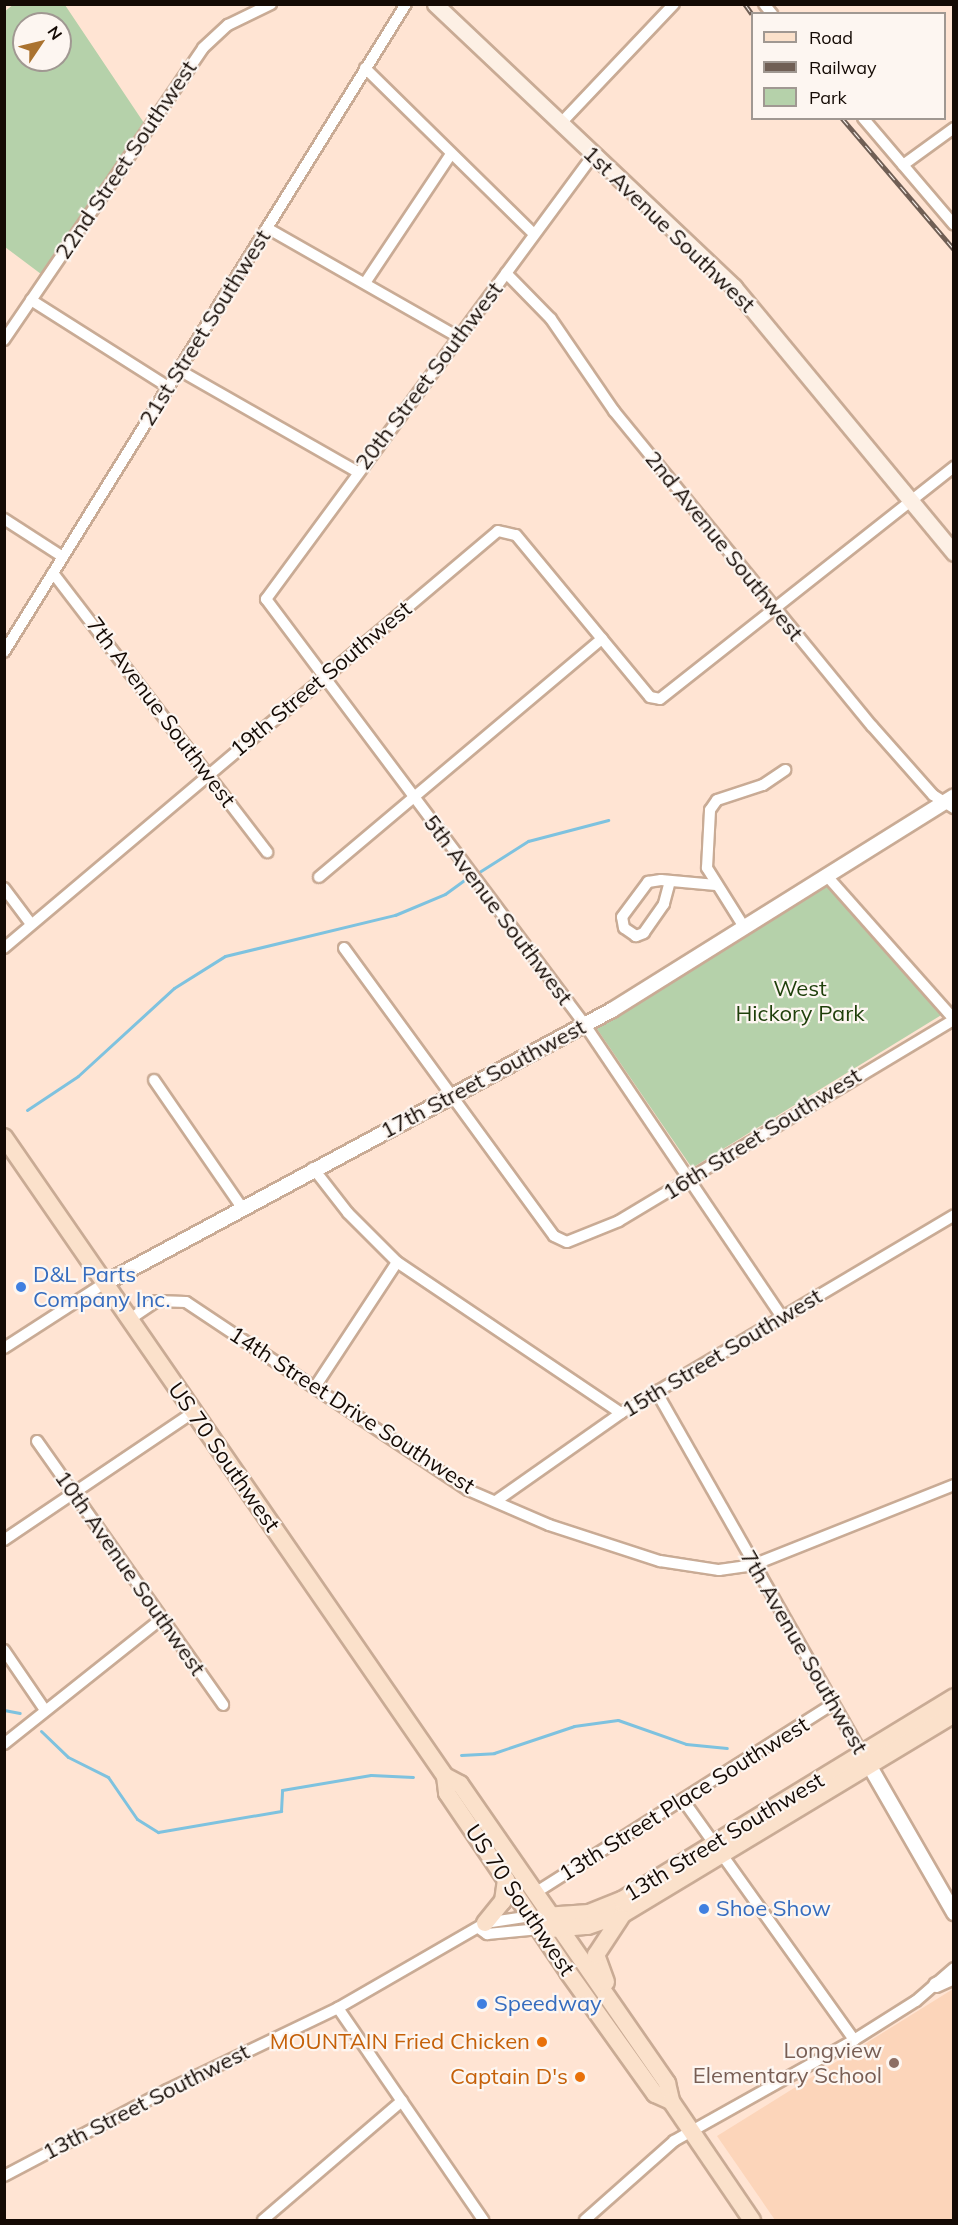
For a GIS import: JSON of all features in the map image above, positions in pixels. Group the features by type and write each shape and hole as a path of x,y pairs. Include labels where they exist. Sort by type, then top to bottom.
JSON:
{"main road":[{"name":"1st Avenue Southwest","path":"435,4 734,287 954,553"},
{"name":"US 70 Southwest","path":"4,1137 445,1776 460,1784 535,1893 545,1922 655,2094 671,2101"},
{"name":"13th Street Southwest","path":"545,1922 623,1914 718,1849 952,1705"},
{"name":"US 70 Southwest","path":"445,1776 447,1793 506,1879 545,1922 643,2048 667,2083 671,2101 752,2220"},
{"name":"13th Street Southwest","path":"545,1922 609,1906 718,1849"},
{"path":"483,1926 503,1901 506,1879"},
{"path":"623,1914 598,1946 597,1965 640,2032 643,2048"}],"street":[{"name":"22nd Street Southwest","path":"4,340 203,48 228,25 271,4"},
{"name":"21st Street Southwest","path":"4,652 406,4"},
{"path":"561,123 674,4"},
{"path":"365,68 533,233"},
{"path":"865,120 954,225"},
{"path":"903,165 954,128"},
{"path":"365,283 452,154"},
{"name":"20th Street Southwest","path":"266,599 533,233 594,154"},
{"path":"267,228 458,337"},
{"name":"2nd Avenue Southwest","path":"506,273 551,319 614,411 777,612 950,802"},
{"path":"31,300 168,387"},
{"path":"179,370 358,472"},
{"path":"319,877 602,639 657,699 777,612 954,467"},
{"path":"4,519 63,556"},
{"name":"19th Street Southwest","path":"4,948 206,775 503,530 516,535 602,639"},
{"name":"7th Avenue Southwest","path":"53,573 267,852"},
{"name":"5th Avenue Southwest","path":"266,599 585,1025 781,1316"},
{"path":"744,927 716,885 706,860 713,805 785,770"},
{"name":"17th Street Southwest","path":"4,1348 105,1283 241,1206 585,1025 826,875 950,802"},
{"path":"826,875 954,1019"},
{"path":"670,881 664,904 644,933 636,936 624,928 622,917 642,886 670,881 716,885"},
{"path":"4,888 31,924"},
{"path":"344,948 453,1095"},
{"name":"16th Street Southwest","path":"453,1095 554,1236 567,1242 610,1226 690,1180 954,1019"},
{"path":"154,1080 241,1206"},
{"path":"313,1168 348,1213 397,1263 621,1413"},
{"name":"15th Street Southwest","path":"496,1501 656,1391 954,1215"},
{"path":"315,1387 397,1263"},
{"name":"14th Street Drive Southwest","path":"130,1318 157,1301 186,1302 429,1466 496,1501 660,1561 719,1570 753,1565 954,1485"},
{"name":"7th Avenue Southwest","path":"656,1391 753,1565 954,1913"},
{"path":"4,1540 194,1412"},
{"name":"10th Avenue Southwest","path":"37,1441 223,1706"},
{"path":"4,1744 161,1619"},
{"path":"4,1650 45,1710"},
{"name":"13th Street Place Southwest","path":"535,1893 833,1704"},
{"path":"683,1800 854,2040"},
{"name":"13th Street Southwest","path":"4,2176 167,2090 338,2008 483,1926 545,1922"},
{"path":"585,2220 664,2148 854,2040 936,1985 954,1968"},
{"path":"936,1985 954,1977"},
{"path":"338,2008 483,2220"},
{"path":"263,2220 402,2101"}],"shaded area":[{"name":"Longview Elementary School","path":"953,1989 953,2220 775,2220 717,2136"}],"green space":[{"path":"14,4 65,5 70,12 12,12 12,72 72,72 72,15 144,123 41,274 5,247 4,12"},
{"name":"West Hickory Park","path":"825,884 943,1014 692,1168 597,1029"}],"waterway":[{"path":"476,874 528,841 608,820"},
{"path":"27,1110 78,1076 174,988 225,956 395,915 445,894 470,876"},
{"path":"4,1710 20,1713"},
{"path":"461,1755 494,1753 574,1726 618,1720 686,1744 727,1748"},
{"path":"41,1731 68,1757 108,1777 137,1819 158,1832 281,1811 282,1790 371,1775 413,1777"}],"railway":[{"path":"745,4 751,13"},
{"path":"844,120 954,249"}],"place":[{"name":"D&L Parts Company Inc.","path":"21,1287"},
{"name":"Shoe Show","path":"704,1909"},
{"name":"Speedway","path":"482,2004"},
{"name":"MOUNTAIN Fried Chicken","path":"542,2042"},
{"name":"Longview Elementary School","path":"894,2063"},
{"name":"Captain D's","path":"580,2077"}]}
